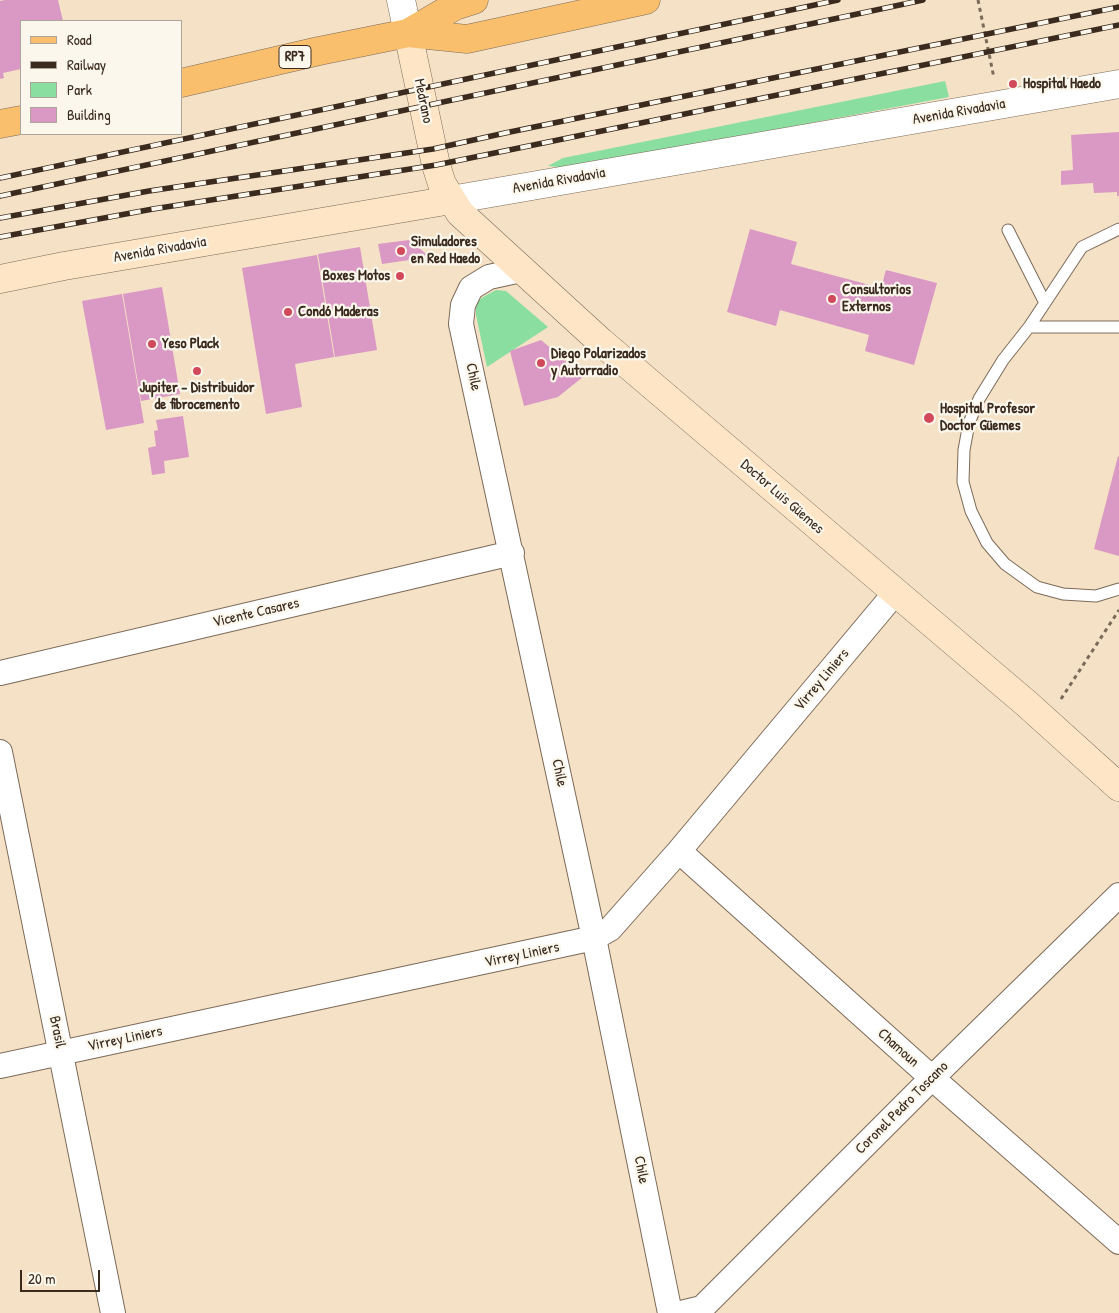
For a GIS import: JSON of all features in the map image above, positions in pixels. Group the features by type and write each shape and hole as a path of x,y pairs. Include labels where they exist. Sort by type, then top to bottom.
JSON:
{"main road":[{"name":"RP7","path":"408,33 455,6 474,0"},
{"name":"RP7","path":"182,83 319,51 408,33 467,39 646,0"},
{"name":"Medrano","path":"408,33 436,166 442,184 451,200"},
{"path":"0,124 20,120"},
{"name":"Doctor Luis Güemes","path":"451,200 460,213 600,341 1027,704 1119,787"},
{"name":"Avenida Rivadavia","path":"0,279 64,266 451,200"}],"street":[{"name":"Medrano","path":"401,0 408,33"},
{"name":"Avenida Rivadavia","path":"451,200 1119,84"},
{"name":"Chile","path":"521,270 489,277 470,288 463,304 461,324 594,938 670,1313"},
{"name":"Vicente Casares","path":"0,674 512,553"},
{"name":"Virrey Liniers","path":"0,1066 594,938 610,929 679,851 895,593"},
{"name":"Brasil","path":"0,752 113,1313"},
{"name":"Chamoun","path":"679,851 932,1078 1119,1242"},
{"name":"Coronel Pedro Toscano","path":"697,1311 1119,896"}],"lane":[{"path":"1119,229 1082,247 1029,327 1003,360 979,398 969,423 964,450 963,482 971,511 988,543 1005,564 1037,586 1064,594 1096,596 1119,589"},
{"path":"1008,230 1045,303"},
{"path":"1029,327 1119,327"}],"path":[{"path":"978,0 1000,105"},
{"path":"1060,702 1119,609"}],"green space":[{"path":"945,81 949,97 570,168 548,166 563,158"},
{"path":"496,290 506,291 548,327 487,367 476,315 476,303"}],"building":[{"path":"58,0 63,20 20,20 20,69 3,73 4,78 0,79 0,1"},
{"path":"1119,132 1119,196 1117,196 1117,192 1094,193 1093,183 1061,185 1061,171 1073,170 1071,135"},
{"name":"Consultorios Externos","path":"750,229 797,242 791,264 881,288 886,270 937,283 914,365 865,351 869,335 780,310 776,326 727,312"},
{"name":"Simuladores en Red Haedo","path":"409,240 430,257 382,264 378,244"},
{"path":"360,247 377,350 335,357 318,254"},
{"name":"Condó Maderas","path":"317,255 334,357 295,364 302,407 266,414 242,268"},
{"name":"Yeso Plack","path":"162,287 180,394 141,401 123,294"},
{"path":"122,294 144,423 106,430 82,301"},
{"name":"Diego Polarizados y Autorradio","path":"541,340 584,376 558,397 524,406 510,351"},
{"path":"183,416 189,457 164,461 165,473 152,475 148,448 156,446 154,431 158,430 156,420"},
{"path":"1119,457 1119,556 1094,549"}],"railway":[{"path":"0,178 838,0"},
{"path":"0,196 923,0"},
{"path":"0,218 149,191 433,149 1119,7"},
{"path":"0,237 153,209 436,165 1119,25"}],"place":[{"name":"Hospital Haedo","path":"1013,84"},
{"name":"Simuladores en Red Haedo","path":"401,251"},
{"name":"Boxes Motos","path":"400,276"},
{"name":"Consultorios Externos","path":"832,299"},
{"name":"Condó Maderas","path":"288,312"},
{"name":"Yeso Plack","path":"152,344"},
{"name":"Diego Polarizados y Autorradio","path":"541,363"},
{"name":"Jupiter - Distribuidor de fibrocemento","path":"197,371"},
{"name":"Hospital Profesor Doctor Güemes","path":"929,418"}]}
